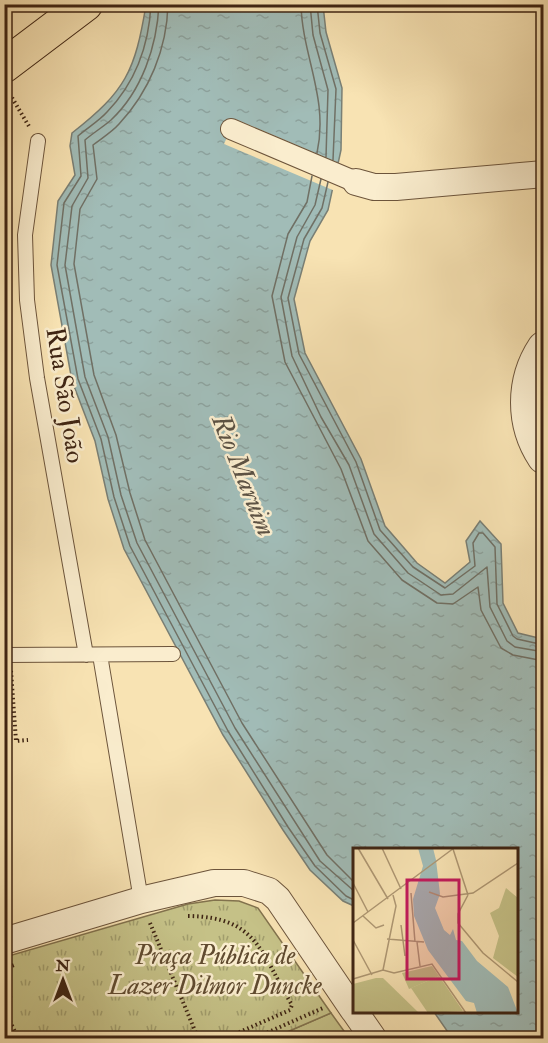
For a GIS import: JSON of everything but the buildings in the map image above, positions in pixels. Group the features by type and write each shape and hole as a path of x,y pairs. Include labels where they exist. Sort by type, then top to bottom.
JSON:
{"main road":[{"path":"11,62 86,4"}],"street":[{"path":"231,129 356,182 374,187 543,174"},
{"path":"543,348 531,376 527,410 530,429 543,457"},
{"path":"4,942 143,916 214,884 244,883 269,891 278,899 352,1007"},
{"path":"356,1013 373,1038"}],"lane":[{"name":"Rua São João","path":"38,141 25,235 27,300 37,378 86,655"},
{"path":"7,655 173,654"},
{"path":"100,655 143,916"}],"path":[{"path":"4,96 11,96 38,141"},
{"path":"7,655 16,741 28,740"},
{"path":"143,916 160,918"},
{"path":"143,916 198,1038"},
{"path":"184,916 214,916 236,923 248,931 291,1005 290,1011 226,1038"},
{"path":"4,969 16,965"},
{"path":"255,1038 352,1007"},
{"path":"4,1010 18,1038"}],"green space":[{"name":"Praça Pública de Lazer Dilmor Duncke","path":"215,900 239,901 258,908 331,1013 273,1038 5,1038 5,957 188,904"},
{"path":"331,1013 349,1038 273,1038"}],"water":[{"name":"Rio Maruim","path":"146,5 323,5 326,32 342,88 341,150 328,210 310,241 294,299 305,353 361,459 385,526 417,563 445,583 470,562 466,541 480,521 501,544 503,603 518,633 543,639 543,1038 452,1038 435,1013 518,1013 518,848 353,848 353,906 343,901 310,870 223,735 124,549 108,499 95,441 72,381 51,265 58,201 75,175 70,146 72,133 105,105 125,78 142,28"}],"pier":[{"path":"235,119 341,164 335,191 224,144"}]}
